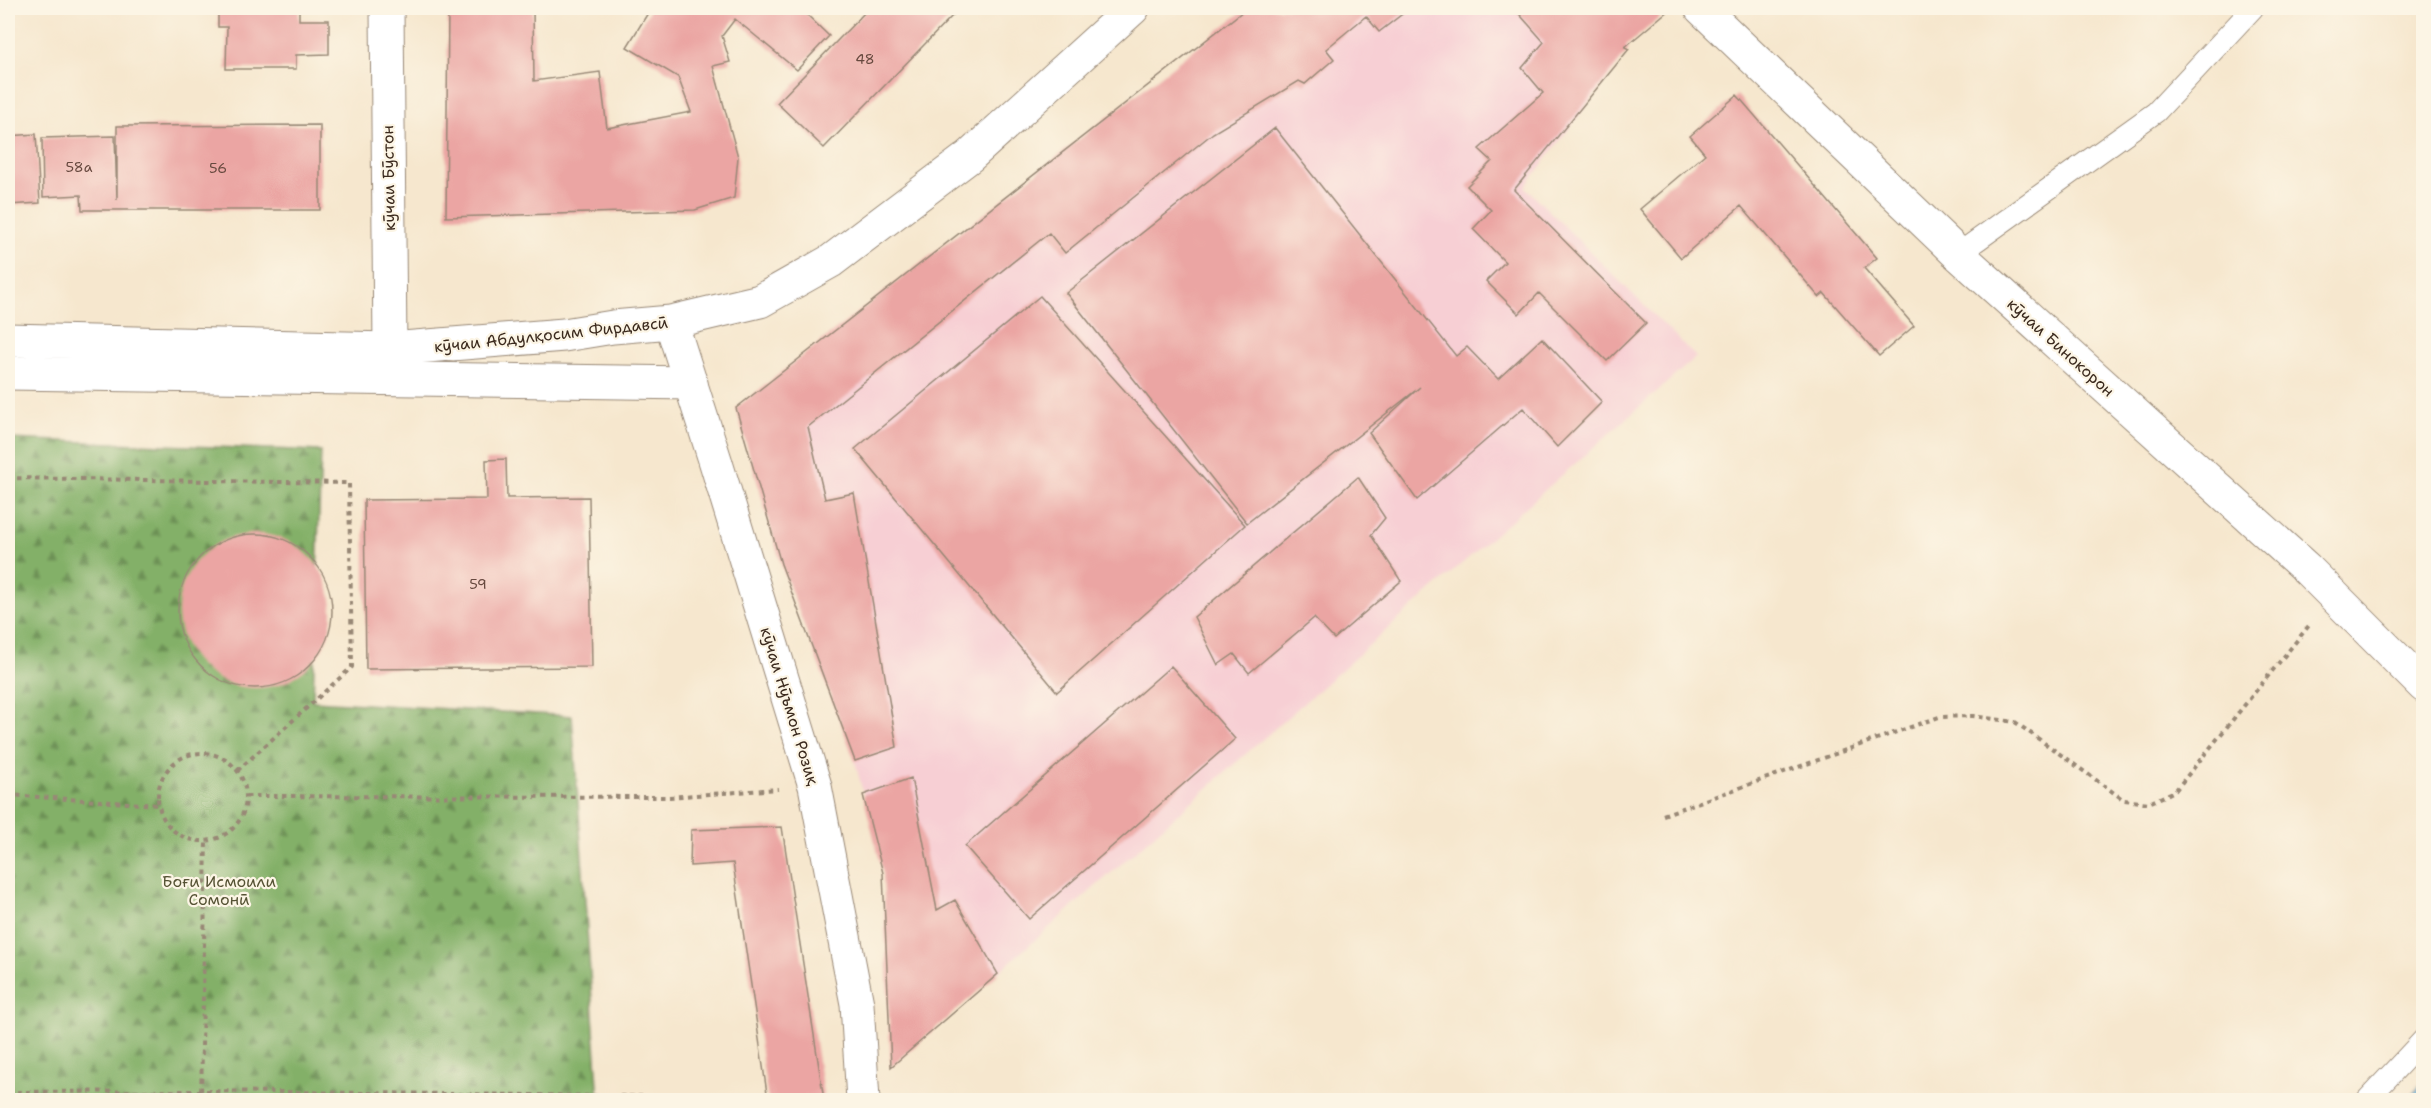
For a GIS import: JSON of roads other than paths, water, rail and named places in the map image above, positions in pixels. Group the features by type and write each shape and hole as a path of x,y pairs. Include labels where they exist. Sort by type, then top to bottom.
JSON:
{"street":[{"name":"кӯчаи Бӯстон","path":"387,8 390,349"},
{"name":"кӯчаи Абдулқосим Фирдавсӣ","path":"8,340 390,349 564,335 613,327 670,322 760,301 831,261 970,156 1133,8"},
{"name":"кӯчаи Бинокорон","path":"1701,8 1958,254 2334,595 2424,686"},
{"name":"кӯчаи Нӯъмон Розиқ","path":"670,322 691,382 815,786 857,1004 863,1101"},
{"path":"8,373 691,382"}],"lane":[{"path":"1958,254 2156,112 2253,8"},
{"path":"2367,1101 2424,1039"}],"water":[{"path":"2423,1083 2423,1100 2407,1100"}],"park label":[{"name":"Боғи Исмоили Сомонӣ","path":"219,890"}]}
